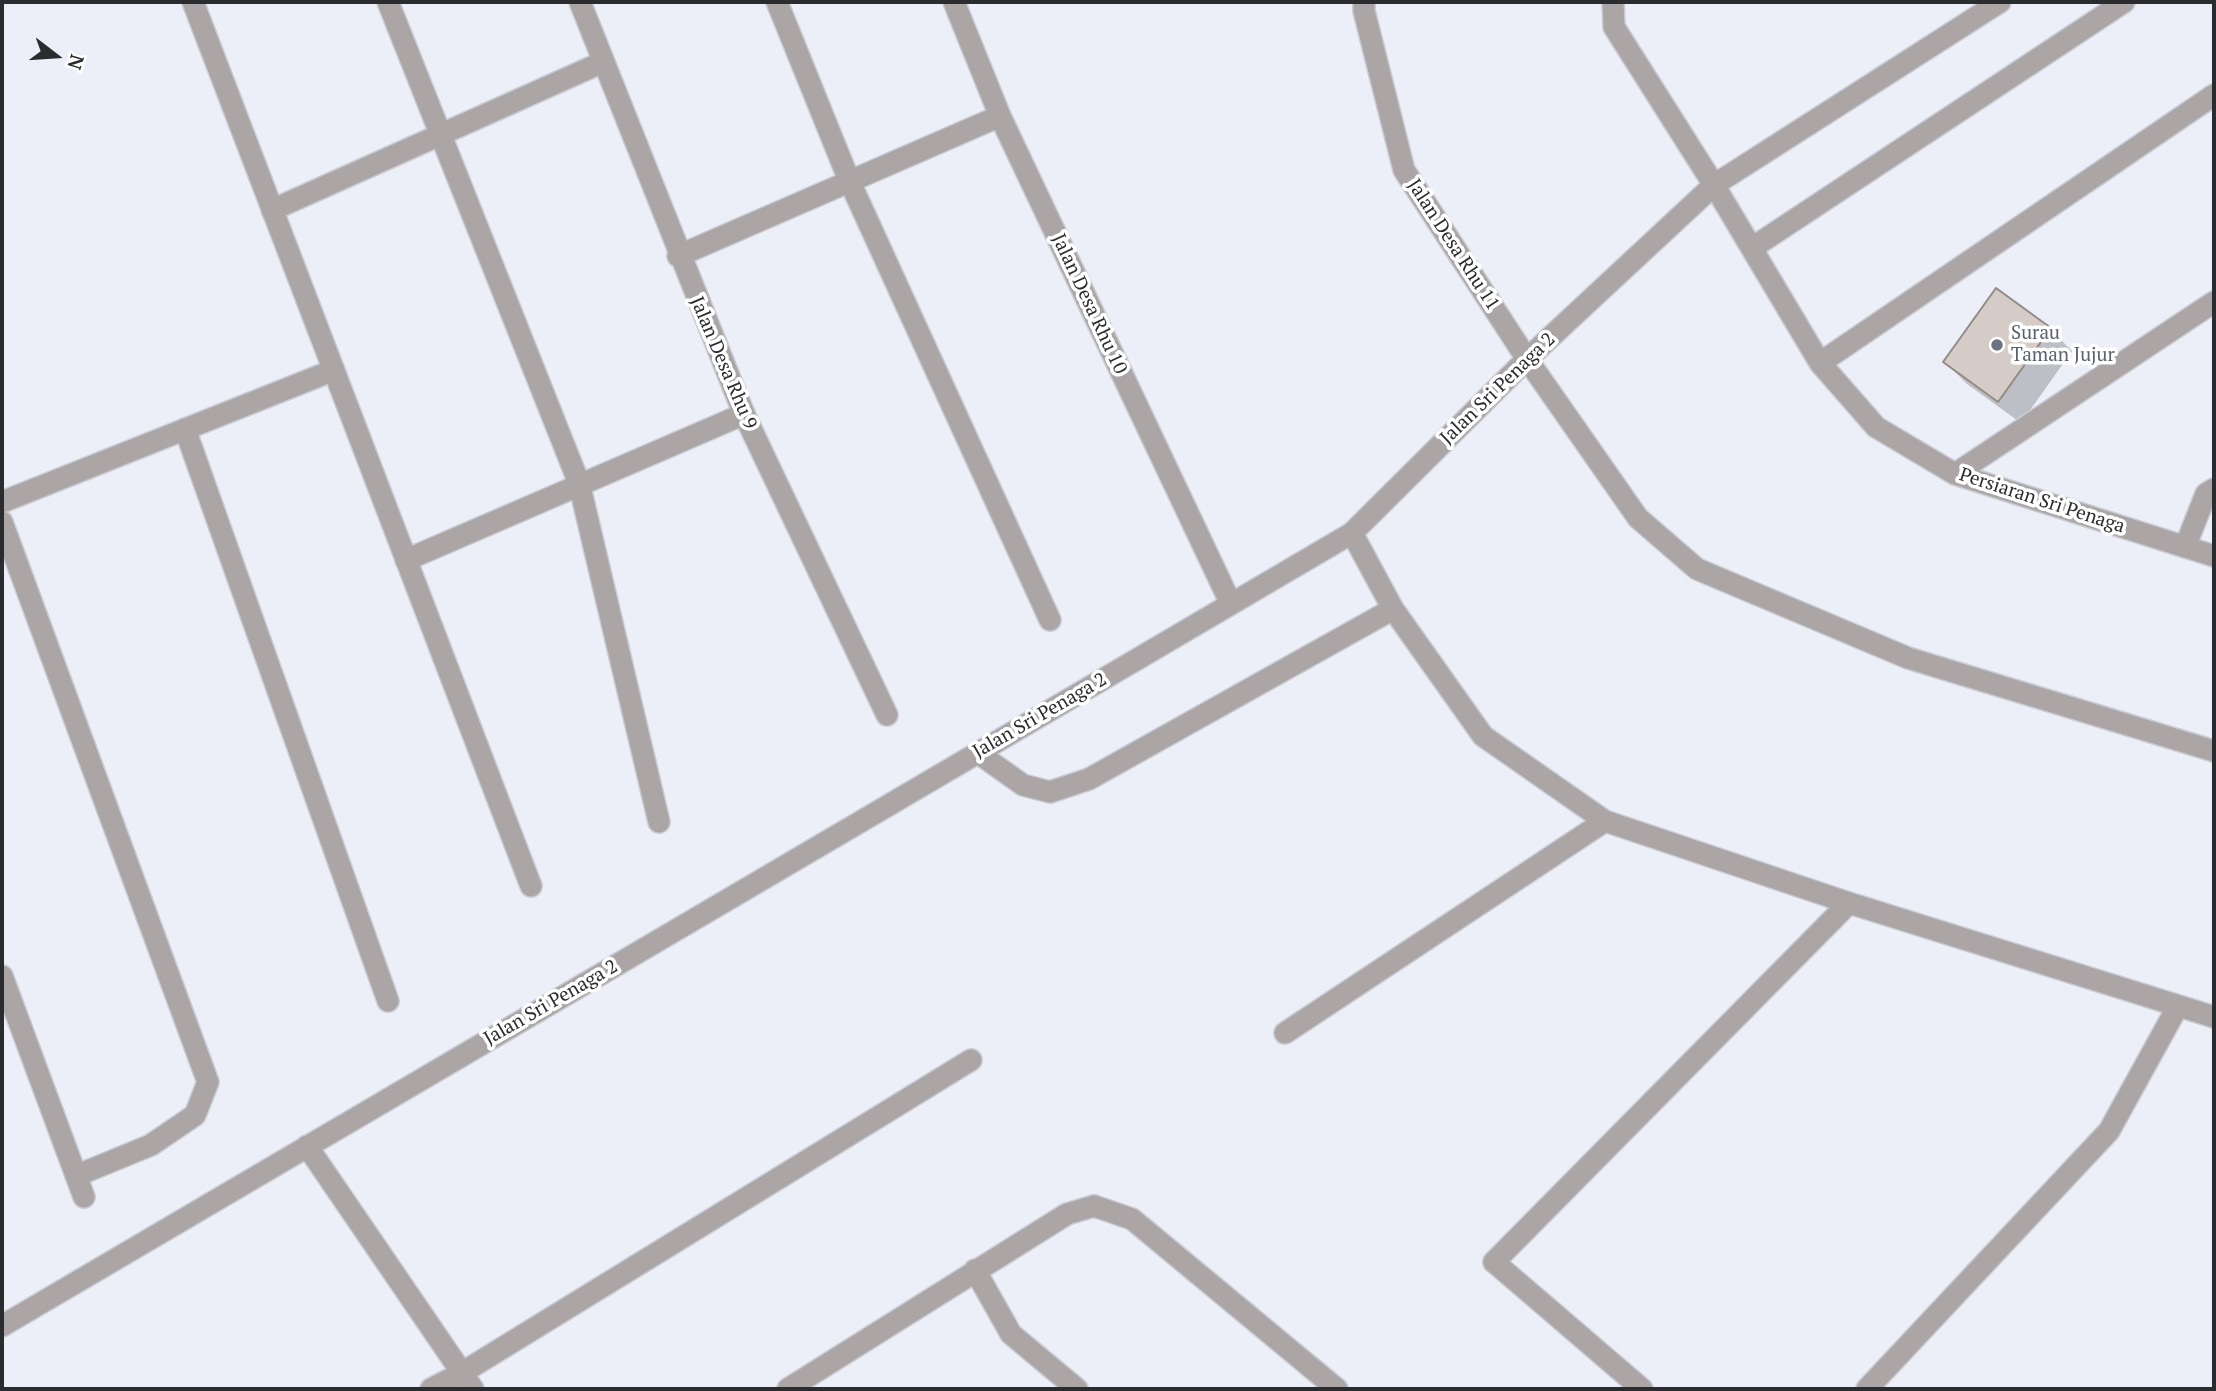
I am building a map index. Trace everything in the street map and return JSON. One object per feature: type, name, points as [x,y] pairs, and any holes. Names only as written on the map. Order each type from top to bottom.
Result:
[{"type":"street","points":[[193,2],[531,886]]},
{"type":"street","points":[[388,2],[579,483],[659,822]]},
{"type":"street","name":"Jalan Desa Rhu 9","points":[[580,2],[678,256],[744,414],[887,715]]},
{"type":"street","points":[[777,2],[849,180],[1050,620]]},
{"type":"street","name":"Jalan Desa Rhu 10","points":[[954,2],[1000,116],[1231,604]]},
{"type":"street","name":"Jalan Desa Rhu 11","points":[[1364,2],[1364,11],[1405,170],[1527,359],[1638,518],[1697,569],[1908,658],[2214,751]]},
{"type":"street","name":"Persiaran Sri Penaga","points":[[1613,2],[1614,27],[1714,185],[1820,363],[1876,427],[1955,474],[2214,556]]},
{"type":"street","name":"Jalan Sri Penaga 2","points":[[2,1326],[1352,533],[1527,359],[1714,185],[2000,2]]},
{"type":"street","points":[[1752,248],[2124,2]]},
{"type":"street","points":[[272,210],[603,62]]},
{"type":"street","points":[[1820,363],[2214,95]]},
{"type":"street","points":[[678,256],[1000,116]]},
{"type":"street","points":[[1955,474],[2214,302]]},
{"type":"street","points":[[2,502],[334,370]]},
{"type":"street","points":[[406,560],[744,414]]},
{"type":"street","points":[[185,429],[388,1001]]},
{"type":"street","points":[[2185,547],[2206,494],[2214,489]]},
{"type":"street","points":[[2,522],[208,1082],[195,1115],[151,1145],[78,1175]]},
{"type":"street","points":[[1352,533],[1393,609],[1483,736],[1605,821],[1849,903],[2214,1017]]},
{"type":"street","points":[[978,753],[1023,785],[1050,792],[1089,779],[1393,609]]},
{"type":"street","points":[[1285,1033],[1605,821]]},
{"type":"street","points":[[1642,1389],[1494,1262],[1849,903]]},
{"type":"street","points":[[2,976],[84,1197]]},
{"type":"street","points":[[1867,1389],[2109,1131],[2178,1006]]},
{"type":"street","points":[[431,1389],[467,1381],[971,1060]]},
{"type":"street","points":[[307,1146],[467,1381]]},
{"type":"street","points":[[789,1389],[1067,1214],[1094,1206],[1132,1219],[1337,1389]]},
{"type":"street","points":[[975,1270],[1012,1334],[1077,1389]]},
{"type":"building","name":"Surau Taman Jujur","points":[[1996,288],[2051,328],[1998,402],[1943,362]]},
{"type":"place","name":"Surau Taman Jujur","points":[[1997,345]]}]
